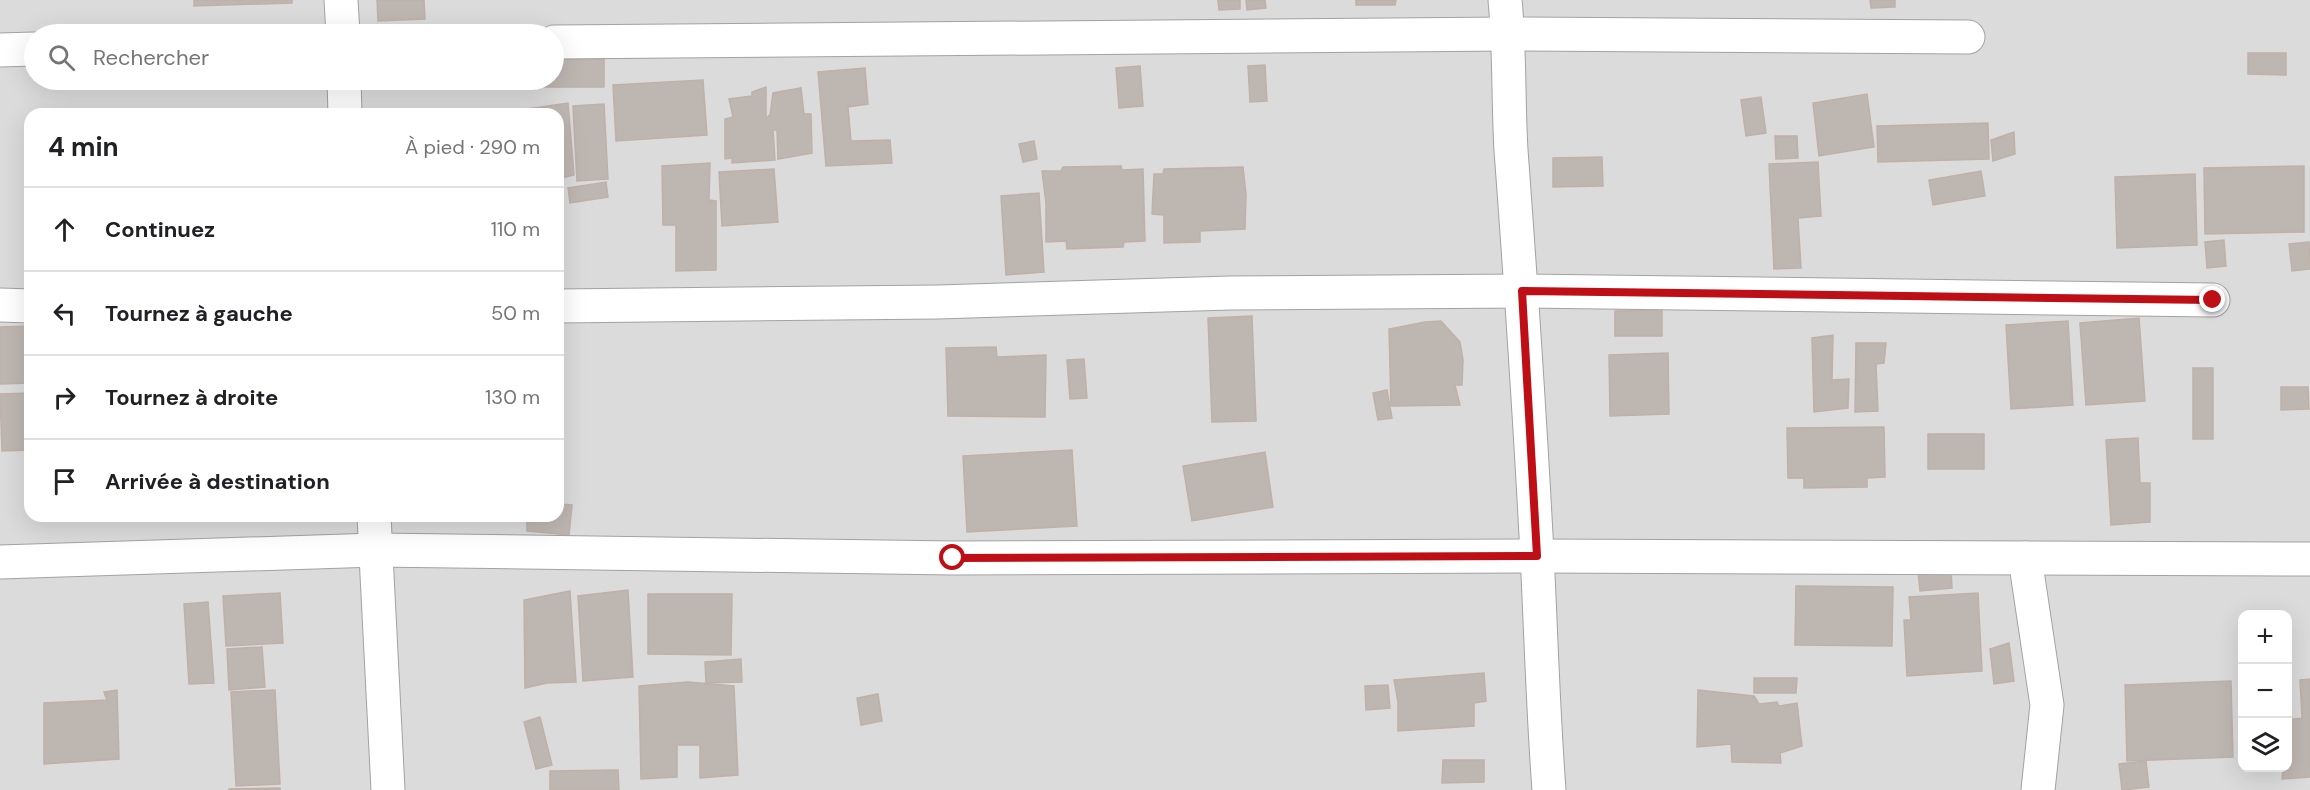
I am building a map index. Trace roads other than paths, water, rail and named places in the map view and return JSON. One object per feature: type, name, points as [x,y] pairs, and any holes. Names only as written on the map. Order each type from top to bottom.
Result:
[{"type":"street","points":[[341,0],[342,24]]},
{"type":"street","points":[[1505,0],[1509,34],[1511,146],[1522,291],[1537,556],[1542,694],[1550,790]]},
{"type":"street","points":[[564,42],[1509,34],[1968,37]]},
{"type":"street","points":[[0,50],[24,49]]},
{"type":"street","points":[[344,90],[345,108]]},
{"type":"street","points":[[564,306],[938,302],[1230,293],[1522,291],[2213,300]]},
{"type":"street","points":[[0,305],[24,306]]},
{"type":"street","points":[[374,522],[388,790]]},
{"type":"street","points":[[0,562],[376,550],[953,558],[1537,556],[2310,559]]},
{"type":"street","points":[[2025,558],[2047,705],[2038,790]]}]
